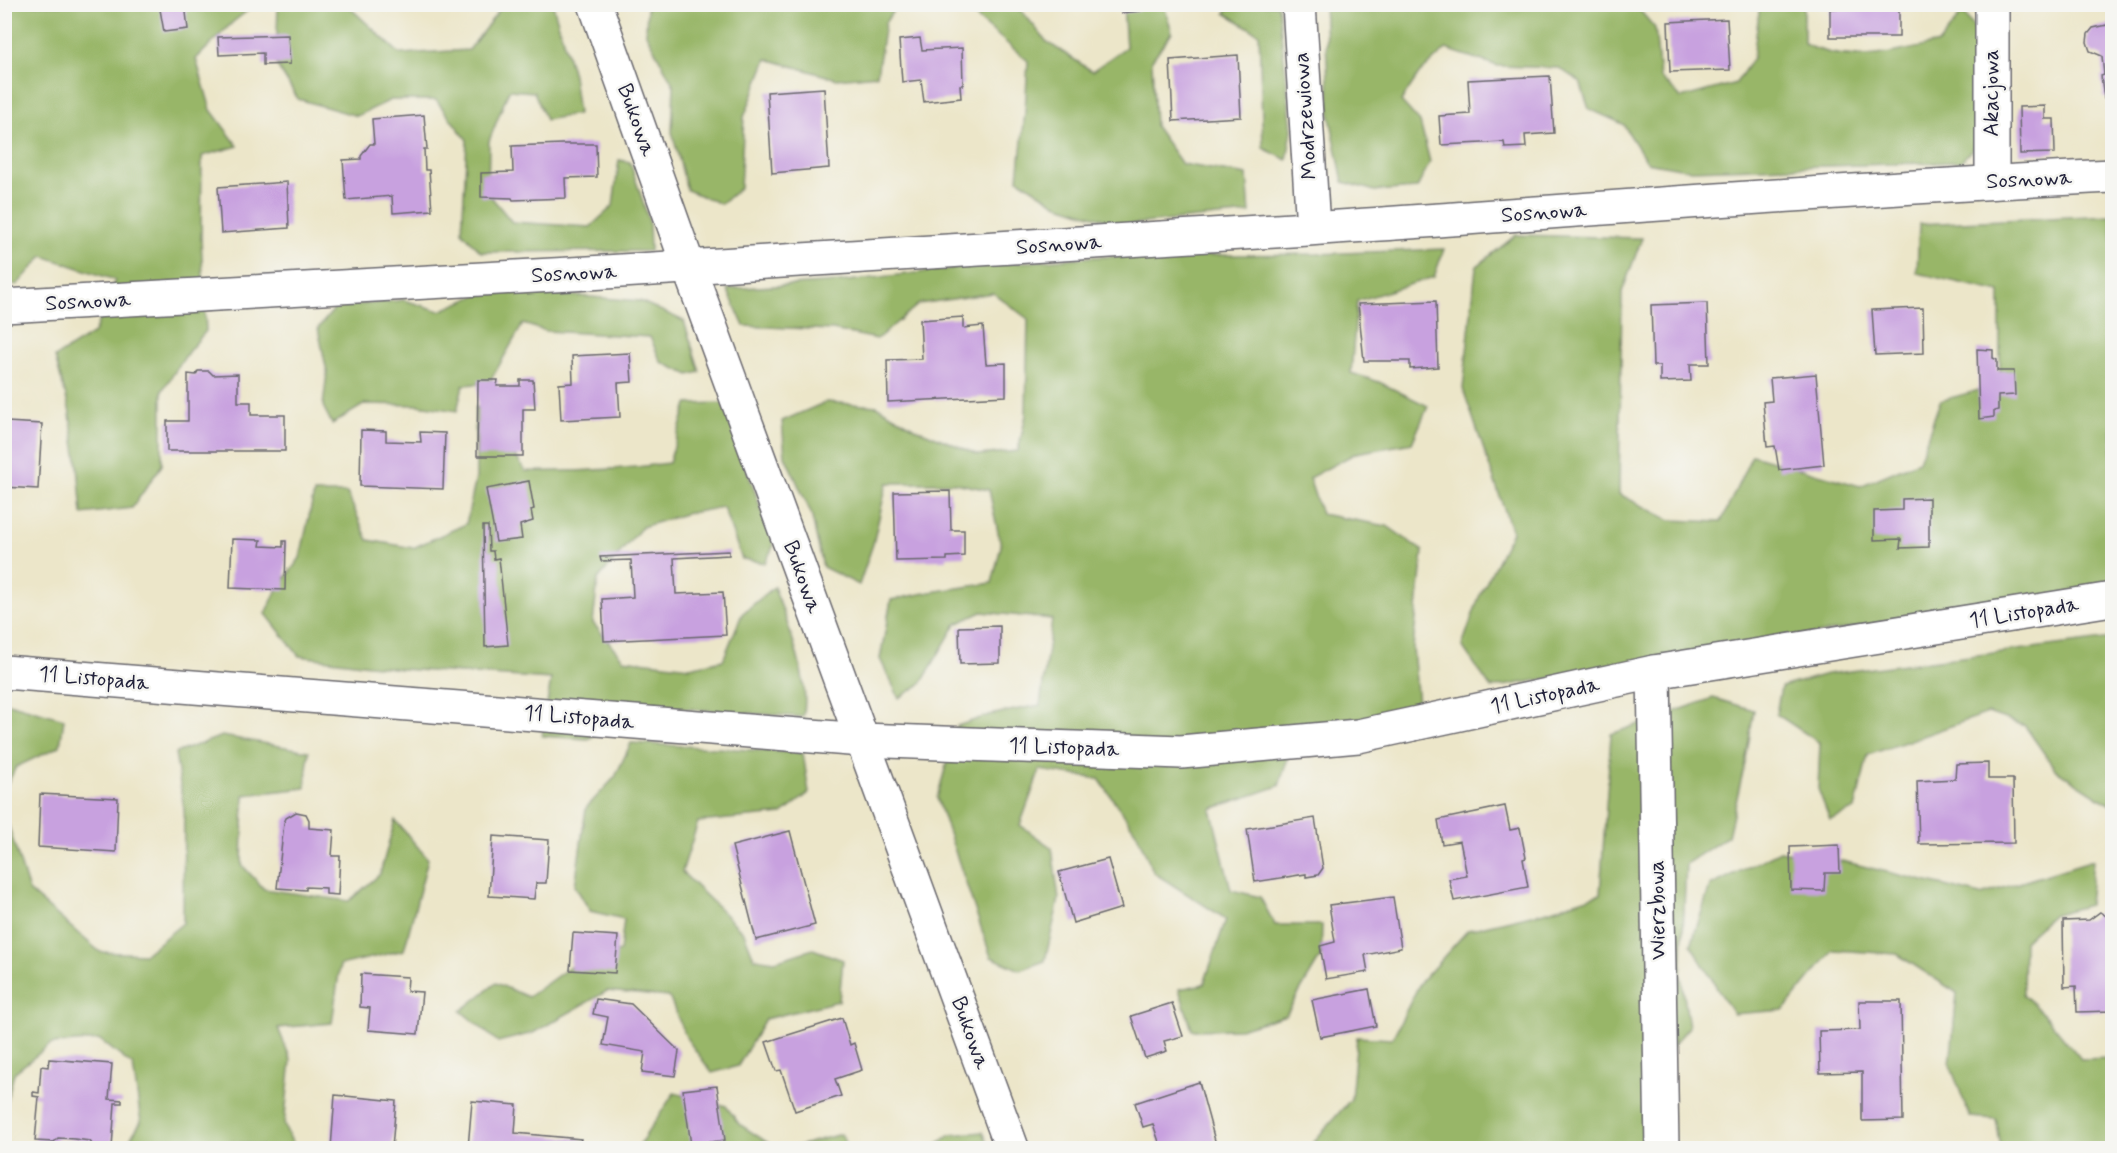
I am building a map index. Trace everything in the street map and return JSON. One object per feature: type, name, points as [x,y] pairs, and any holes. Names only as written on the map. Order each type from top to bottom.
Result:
[{"type":"street","name":"Bukowa","points":[[595,4],[689,268],[1012,1149]]},
{"type":"street","name":"Modrzewiowa","points":[[1299,4],[1313,228]]},
{"type":"street","name":"Akacjowa","points":[[1992,4],[1992,182]]},
{"type":"street","name":"Sosnowa","points":[[4,306],[689,268],[2112,176]]},
{"type":"street","name":"11 Listopada","points":[[4,672],[862,740],[1181,752],[1358,736],[1654,672],[2112,599]]},
{"type":"street","name":"Wierzbowa","points":[[1654,672],[1662,1149]]},
{"type":"green space","points":[[647,4],[897,5],[885,23],[877,75],[837,79],[767,59],[744,117],[740,188],[721,204],[687,190],[672,132],[674,86],[646,34]]},
{"type":"green space","points":[[4,5],[255,5],[233,22],[196,59],[211,110],[238,146],[202,156],[201,239],[206,331],[188,352],[162,391],[162,465],[132,508],[82,514],[69,408],[55,357],[94,333],[115,280],[43,256],[17,285],[5,283]]},
{"type":"green space","points":[[278,5],[347,5],[400,54],[469,50],[503,5],[553,5],[573,75],[578,114],[546,120],[534,92],[509,90],[489,141],[488,193],[512,222],[590,227],[613,206],[619,160],[630,162],[649,221],[650,251],[481,252],[462,232],[467,140],[436,100],[391,100],[357,116],[298,99],[276,64]]},
{"type":"green space","points":[[997,5],[1021,10],[1047,42],[1092,71],[1126,47],[1123,5],[1164,5],[1172,32],[1152,60],[1155,126],[1182,164],[1247,175],[1250,213],[1122,225],[1056,204],[1018,179],[1028,61],[963,6]]},
{"type":"green space","points":[[1231,5],[1278,5],[1292,130],[1287,160],[1263,148],[1259,34],[1225,13]]},
{"type":"green space","points":[[1324,5],[1639,5],[1637,7],[1655,28],[1660,77],[1681,98],[1736,83],[1753,58],[1760,5],[1804,5],[1804,44],[1839,55],[1855,56],[1888,54],[1939,43],[1963,12],[1982,39],[1980,141],[1960,162],[1691,170],[1647,162],[1623,124],[1589,109],[1580,82],[1559,68],[1498,66],[1446,49],[1419,74],[1401,101],[1420,122],[1430,162],[1417,188],[1375,191],[1343,182],[1330,117]]},
{"type":"green space","points":[[2112,215],[2112,585],[1491,688],[1462,646],[1479,597],[1512,532],[1463,389],[1476,267],[1516,235],[1642,238],[1622,292],[1619,494],[1670,520],[1721,522],[1752,455],[1860,486],[1919,461],[1940,401],[2000,384],[2000,292],[1917,273],[1919,224]]},
{"type":"green space","points":[[1444,249],[1434,277],[1357,301],[1351,373],[1379,382],[1428,406],[1412,443],[1356,453],[1309,478],[1321,514],[1387,526],[1423,551],[1413,648],[1418,704],[1399,717],[1299,724],[1279,786],[1211,809],[1231,890],[1260,897],[1275,925],[1322,925],[1321,956],[1286,1015],[1240,1029],[1192,1030],[1179,989],[1204,984],[1226,919],[1154,873],[1136,832],[1099,779],[1040,770],[1020,825],[1052,848],[1059,899],[1045,961],[1020,970],[991,957],[937,798],[957,726],[989,715],[1040,705],[1052,619],[982,612],[956,624],[921,684],[899,698],[880,659],[891,600],[992,583],[1001,546],[989,490],[955,483],[887,483],[873,544],[859,585],[823,567],[811,513],[785,456],[782,421],[826,402],[877,406],[917,429],[979,455],[1018,451],[1026,415],[1028,319],[993,293],[919,304],[877,339],[833,330],[744,326],[727,289],[839,282],[975,266],[1091,257],[1317,254]]},
{"type":"green space","points":[[491,289],[640,301],[684,321],[700,372],[689,375],[661,362],[650,337],[546,331],[523,324],[489,383],[463,385],[457,411],[418,405],[365,404],[332,424],[323,406],[327,372],[318,328],[336,307],[404,300],[440,311]]},
{"type":"green space","points":[[492,402],[502,434],[525,471],[615,469],[669,463],[687,404],[723,403],[774,545],[765,563],[742,559],[723,507],[685,514],[642,527],[598,579],[593,623],[623,659],[690,667],[723,660],[742,614],[774,587],[791,633],[801,670],[805,703],[803,717],[649,706],[588,739],[542,736],[551,679],[401,669],[299,656],[266,614],[276,591],[300,558],[314,493],[347,493],[368,540],[413,548],[466,524],[476,478],[475,408]]},
{"type":"green space","points":[[2112,638],[2112,806],[2055,769],[2025,726],[1988,713],[1868,755],[1855,809],[1830,820],[1818,789],[1820,743],[1776,714],[1781,687],[1827,674]]},
{"type":"green space","points":[[1713,698],[1754,710],[1746,759],[1728,836],[1686,864],[1681,976],[1689,1027],[1644,1079],[1642,1148],[1310,1148],[1351,1099],[1357,1037],[1392,1039],[1420,983],[1468,930],[1548,911],[1600,894],[1611,734]]},
{"type":"green space","points":[[5,702],[64,719],[60,746],[16,767],[5,789]]},
{"type":"green space","points":[[222,736],[309,751],[305,788],[244,795],[242,865],[264,889],[349,901],[380,874],[395,820],[428,859],[404,950],[340,965],[332,1023],[278,1028],[291,1060],[284,1125],[295,1148],[263,1148],[230,1141],[228,1148],[124,1148],[141,1122],[133,1066],[100,1040],[51,1044],[14,1073],[5,1109],[5,815],[29,891],[100,952],[145,954],[183,923],[184,809],[175,753]]},
{"type":"green space","points":[[631,743],[803,753],[809,793],[782,814],[698,822],[682,872],[744,933],[754,958],[775,961],[813,949],[843,960],[839,1001],[765,1019],[738,1066],[712,1073],[687,1039],[669,997],[607,991],[533,1033],[498,1042],[461,1011],[496,983],[528,997],[577,962],[620,951],[624,919],[590,911],[575,886],[586,808],[615,777]]},
{"type":"green space","points":[[1780,851],[1838,860],[1981,895],[2093,860],[2089,905],[2052,915],[2024,941],[2023,994],[2049,1020],[2081,1059],[2112,1058],[2112,1148],[2001,1148],[1996,1119],[1970,1117],[1950,1065],[1957,993],[1897,954],[1833,950],[1784,1010],[1733,1014],[1691,945],[1710,886]]},
{"type":"green space","points":[[674,1093],[726,1106],[739,1124],[776,1148],[637,1148]]},
{"type":"green space","points":[[983,1132],[990,1148],[932,1148],[950,1135]]},
{"type":"green space","points":[[841,1134],[849,1148],[791,1148]]},
{"type":"building","points":[[159,4],[185,4],[188,29],[164,32]]},
{"type":"building","points":[[1120,4],[1139,4],[1140,11],[1121,13]]},
{"type":"building","points":[[1841,4],[1899,4],[1899,37],[1830,37],[1830,9],[1841,8]]},
{"type":"building","points":[[1727,19],[1730,70],[1670,72],[1668,22]]},
{"type":"building","points":[[2112,24],[2112,97],[2104,98],[2101,76],[2104,75],[2102,56],[2090,51],[2087,42],[2088,34],[2093,28]]},
{"type":"building","points":[[288,35],[290,64],[263,65],[263,53],[219,55],[218,37]]},
{"type":"building","points":[[920,38],[922,50],[962,48],[961,98],[924,102],[921,80],[902,82],[899,40]]},
{"type":"building","points":[[1238,55],[1241,117],[1173,121],[1170,60]]},
{"type":"building","points":[[1550,76],[1554,133],[1525,135],[1526,147],[1505,148],[1504,142],[1441,145],[1439,116],[1470,114],[1468,80]]},
{"type":"building","points":[[824,88],[829,168],[772,173],[767,92]]},
{"type":"building","points":[[2045,106],[2045,119],[2054,119],[2055,153],[2020,154],[2019,107]]},
{"type":"building","points":[[424,115],[427,149],[424,149],[425,170],[429,170],[432,210],[393,213],[392,196],[346,200],[343,160],[361,159],[370,144],[374,144],[372,119]]},
{"type":"building","points":[[596,144],[597,177],[565,178],[566,198],[513,200],[512,198],[481,197],[481,173],[513,172],[512,146]]},
{"type":"building","points":[[287,182],[289,228],[221,233],[218,187]]},
{"type":"building","points":[[1436,301],[1438,367],[1410,369],[1410,361],[1364,361],[1358,304]]},
{"type":"building","points":[[1707,303],[1709,364],[1690,364],[1691,381],[1660,382],[1660,366],[1653,366],[1651,305]]},
{"type":"building","points":[[1923,308],[1924,353],[1875,355],[1872,310]]},
{"type":"building","points":[[963,317],[963,328],[983,326],[986,364],[1006,363],[1006,396],[888,402],[887,360],[922,359],[920,320]]},
{"type":"building","points":[[1977,349],[1993,350],[1993,358],[1997,360],[1997,371],[2014,371],[2015,395],[1998,396],[1998,410],[1994,411],[1994,417],[1979,419]]},
{"type":"building","points":[[630,353],[632,382],[618,383],[620,417],[561,420],[559,384],[573,383],[572,356]]},
{"type":"building","points":[[198,371],[209,371],[213,375],[238,374],[238,402],[251,402],[251,415],[285,415],[285,451],[167,451],[167,421],[188,421],[188,374],[196,375]]},
{"type":"building","points":[[1816,374],[1824,465],[1779,470],[1775,446],[1767,447],[1763,402],[1772,401],[1770,378]]},
{"type":"building","points":[[478,380],[498,380],[497,386],[520,386],[520,380],[533,380],[535,409],[523,409],[523,456],[477,456]]},
{"type":"building","points":[[6,422],[42,424],[38,489],[4,487]]},
{"type":"building","points":[[361,430],[386,431],[386,441],[421,442],[420,432],[445,433],[443,489],[360,486]]},
{"type":"building","points":[[529,481],[534,509],[531,510],[533,521],[520,525],[522,539],[496,542],[486,489]]},
{"type":"building","points":[[950,491],[951,530],[964,530],[964,556],[947,557],[947,560],[896,561],[894,492]]},
{"type":"building","points":[[1929,498],[1929,547],[1900,548],[1901,539],[1874,540],[1874,511],[1902,510],[1902,499]]},
{"type":"building","points":[[483,526],[488,526],[489,551],[493,551],[494,559],[499,558],[508,645],[485,647]]},
{"type":"building","points":[[232,539],[261,540],[260,546],[283,547],[283,541],[286,541],[285,590],[230,588]]},
{"type":"building","points":[[729,551],[729,555],[674,558],[676,594],[723,592],[726,635],[604,641],[602,599],[633,597],[631,560],[601,561],[600,557]]},
{"type":"building","points":[[1000,626],[1000,663],[960,664],[959,627]]},
{"type":"building","points":[[1988,763],[1988,779],[2013,779],[2014,843],[1919,844],[1917,781],[1955,779],[1956,764]]},
{"type":"building","points":[[40,794],[118,798],[116,852],[38,847]]},
{"type":"building","points":[[1505,806],[1510,830],[1520,828],[1526,858],[1523,859],[1528,887],[1454,901],[1449,879],[1467,876],[1460,841],[1442,844],[1438,820]]},
{"type":"building","points":[[296,812],[306,814],[309,828],[334,830],[332,856],[340,856],[338,895],[326,894],[326,888],[306,887],[306,890],[277,888],[284,823],[286,818]]},
{"type":"building","points":[[1315,818],[1323,868],[1318,875],[1306,877],[1306,874],[1255,882],[1247,829]]},
{"type":"building","points":[[790,831],[815,925],[756,940],[732,846]]},
{"type":"building","points":[[493,836],[549,840],[546,883],[536,883],[534,899],[489,896]]},
{"type":"building","points":[[1839,845],[1840,873],[1825,873],[1824,891],[1791,890],[1790,847]]},
{"type":"building","points":[[1108,859],[1122,908],[1073,923],[1059,872]]},
{"type":"building","points":[[1393,897],[1401,948],[1365,955],[1368,972],[1326,979],[1320,946],[1335,942],[1329,905]]},
{"type":"building","points":[[2100,912],[2112,920],[2112,1011],[2077,1012],[2076,986],[2064,987],[2063,921],[2089,920]]},
{"type":"building","points":[[573,933],[618,936],[615,973],[570,970]]},
{"type":"building","points":[[361,974],[408,977],[407,991],[422,992],[418,1034],[368,1030],[370,1008],[360,1007]]},
{"type":"building","points":[[1369,989],[1376,1026],[1320,1037],[1312,1000]]},
{"type":"building","points":[[596,999],[631,1004],[679,1051],[675,1076],[642,1072],[645,1052],[603,1045],[608,1017],[593,1014]]},
{"type":"building","points":[[1859,1001],[1901,1001],[1903,1120],[1862,1121],[1862,1072],[1820,1073],[1819,1031],[1860,1030]]},
{"type":"building","points":[[1172,1003],[1183,1036],[1164,1041],[1167,1051],[1145,1058],[1131,1016]]},
{"type":"building","points":[[842,1018],[850,1045],[854,1043],[862,1070],[835,1079],[841,1096],[795,1111],[781,1070],[776,1071],[766,1042]]},
{"type":"building","points":[[49,1059],[112,1064],[109,1099],[122,1100],[122,1103],[115,1103],[112,1148],[93,1146],[90,1141],[74,1139],[58,1138],[54,1142],[35,1141],[39,1097],[33,1096],[33,1092],[39,1093],[41,1066],[48,1067]]},
{"type":"building","points":[[1199,1082],[1217,1148],[1161,1148],[1153,1124],[1143,1127],[1135,1103]]},
{"type":"building","points":[[717,1086],[725,1140],[691,1145],[683,1090]]},
{"type":"building","points":[[335,1095],[396,1101],[392,1148],[331,1148]]},
{"type":"building","points":[[472,1101],[517,1105],[515,1133],[581,1139],[579,1148],[468,1148]]}]
